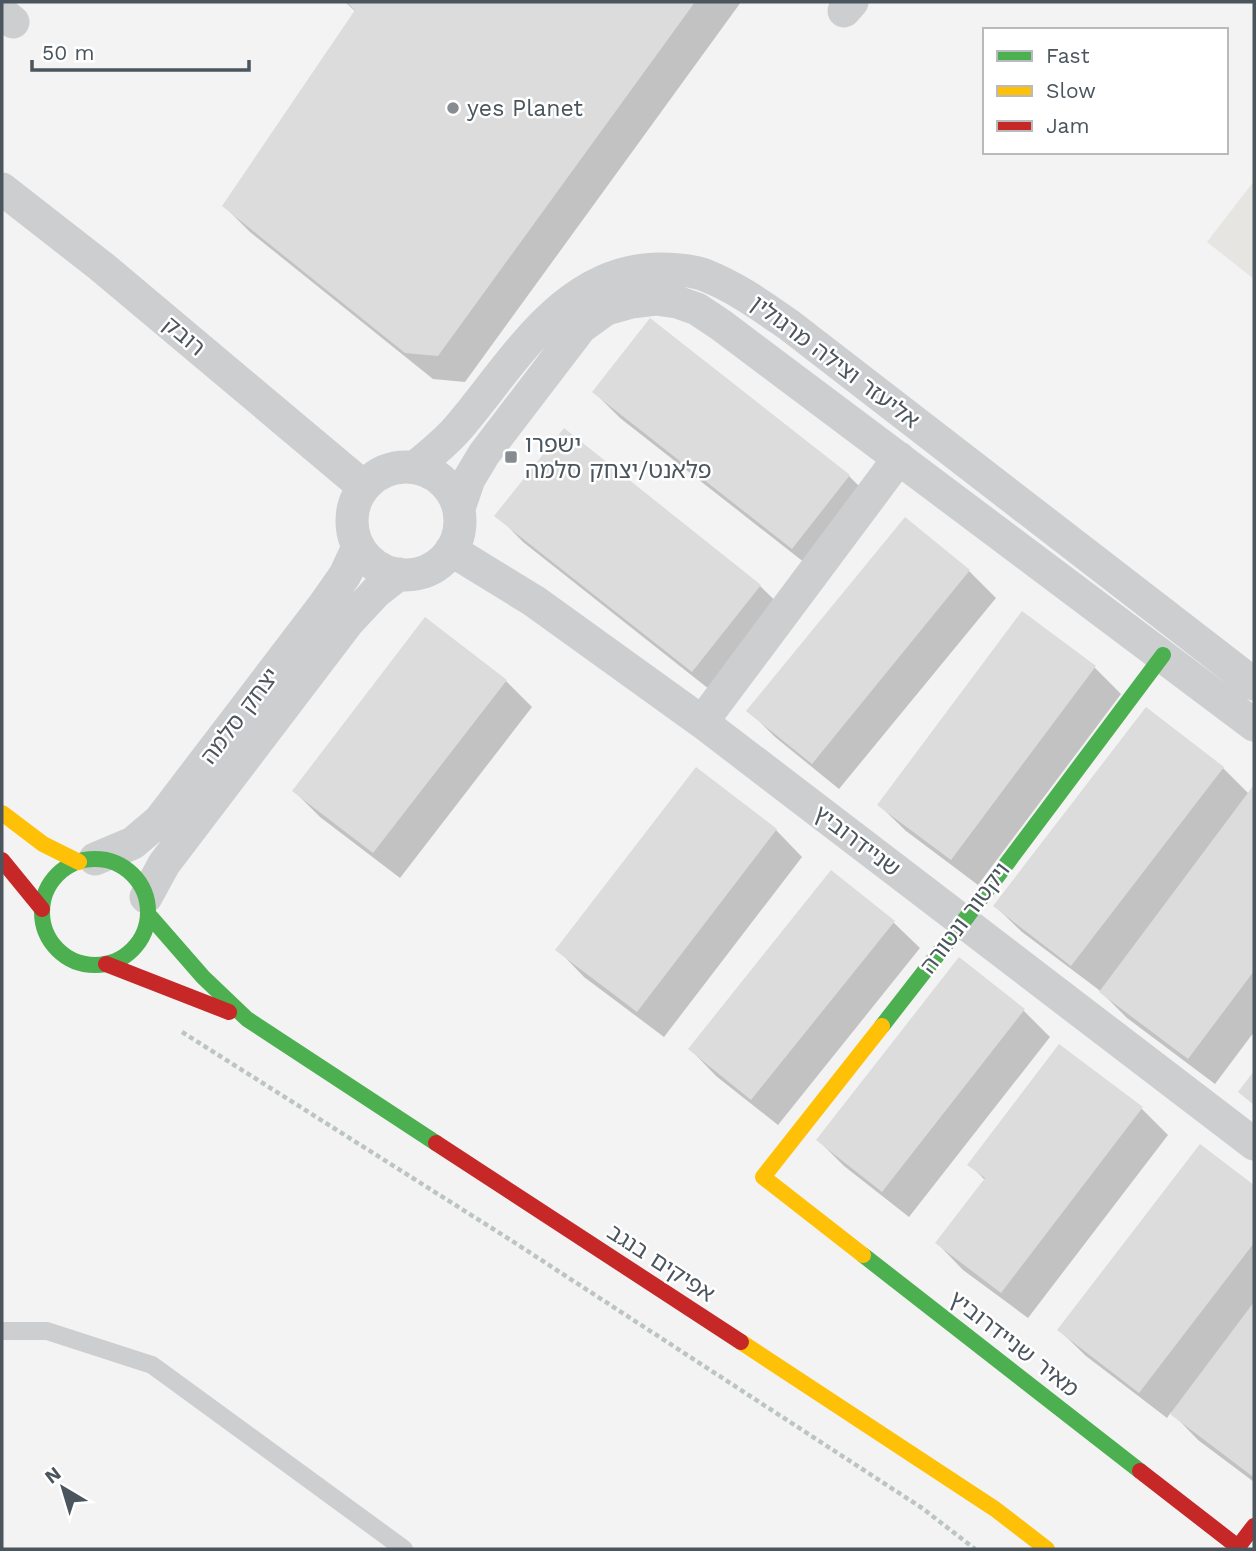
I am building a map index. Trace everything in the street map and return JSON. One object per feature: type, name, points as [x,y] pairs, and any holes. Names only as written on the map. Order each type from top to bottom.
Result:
[{"type":"street","name":"רובק","points":[[2,189],[102,267],[364,487]]},
{"type":"street","name":"אליעזר וצילה מרגולין","points":[[415,467],[457,429],[553,314],[579,293],[610,279],[644,269],[676,269],[704,274],[739,291],[789,325],[1254,684]]},
{"type":"street","name":"אליעזר וצילה מרגולין","points":[[459,508],[469,479],[484,454],[581,327],[606,309],[631,302],[656,299],[677,302],[697,309],[1254,725]]},
{"type":"street","points":[[702,722],[899,458]]},
{"type":"street","points":[[415,467],[430,472],[443,481],[459,508],[460,523],[451,550],[441,562],[414,574],[399,574],[376,565],[358,547],[352,516],[356,501],[374,477],[387,470],[415,467]]},
{"type":"street","name":"יצחק סלמה","points":[[87,860],[133,843],[160,820],[324,605],[345,575],[358,547]]},
{"type":"street","name":"שניידרוביץ","points":[[451,550],[534,601],[702,722],[1254,1144]]},
{"type":"street","name":"יצחק סלמה","points":[[147,906],[164,864],[348,622],[376,592],[399,574]]},
{"type":"street","name":"ויקטור ונטורה","points":[[762,1177],[963,922],[1163,655]]},
{"type":"street","points":[[2,813],[43,844],[87,860],[112,862],[128,870],[139,882],[147,906],[140,941],[131,952],[106,964],[90,965],[74,961],[60,953],[49,940],[43,925],[45,893],[53,879],[64,869],[87,860]]},
{"type":"street","points":[[2,860],[42,909]]},
{"type":"street","name":"אפיקים בנגב","points":[[147,906],[203,977],[247,1019],[995,1509],[1047,1549]]},
{"type":"street","name":"אפיקים בנגב","points":[[106,964],[247,1019]]},
{"type":"street","name":"מאיר שניידרוביץ","points":[[762,1177],[1238,1547],[1254,1526]]},
{"type":"lane","points":[[2,1331],[47,1331],[152,1365],[404,1549]]},
{"type":"path","points":[[175,1027],[509,1239],[910,1501],[975,1549]]},
{"type":"shaded area","points":[[1254,181],[1254,279],[1207,242]]},
{"type":"building","name":"yes Planet","points":[[346,2],[695,2],[438,356],[405,353],[222,206],[355,10]]},
{"type":"building","points":[[650,318],[850,475],[792,549],[592,392]]},
{"type":"building","points":[[564,428],[761,585],[692,672],[494,516]]},
{"type":"building","points":[[905,517],[970,570],[812,764],[746,711]]},
{"type":"building","points":[[1022,611],[1096,666],[951,860],[877,805]]},
{"type":"building","points":[[425,617],[507,680],[373,853],[292,791]]},
{"type":"building","points":[[1146,707],[1224,767],[1071,966],[993,906]]},
{"type":"building","points":[[696,767],[777,829],[637,1012],[555,950]]},
{"type":"building","points":[[1253,786],[1254,971],[1188,1059],[1099,992]]},
{"type":"building","points":[[831,870],[895,921],[751,1100],[688,1049]]},
{"type":"building","points":[[959,957],[1025,1009],[882,1192],[816,1140]]},
{"type":"building","points":[[1059,1044],[1143,1107],[1001,1293],[935,1243],[985,1178],[967,1165]]},
{"type":"building","points":[[1254,1071],[1254,1105],[1238,1092]]},
{"type":"building","points":[[1200,1144],[1254,1185],[1254,1243],[1139,1393],[1057,1330]]},
{"type":"building","points":[[1254,1302],[1254,1472],[1252,1476],[1170,1414]]},
{"type":"traffic: fast","points":[[882,1026],[1163,655]]},
{"type":"traffic: fast","points":[[95,859],[115,863],[132,875],[144,892],[148,912],[144,932],[132,949],[115,961],[95,965],[75,961],[58,949],[46,932],[42,912],[46,892],[58,875],[75,863],[95,859]]},
{"type":"traffic: fast","points":[[148,914],[203,977],[247,1019],[436,1143]]},
{"type":"traffic: fast","points":[[863,1255],[1140,1471]]},
{"type":"traffic: slow","points":[[2,813],[43,844],[79,862]]},
{"type":"traffic: slow","points":[[863,1255],[763,1177],[882,1026]]},
{"type":"traffic: slow","points":[[741,1342],[995,1509],[1047,1549]]},
{"type":"traffic: jam","points":[[2,860],[42,909]]},
{"type":"traffic: jam","points":[[106,964],[229,1012]]},
{"type":"traffic: jam","points":[[436,1143],[741,1342]]},
{"type":"traffic: jam","points":[[1140,1471],[1238,1547],[1254,1526]]},
{"type":"place","name":"yes Planet","points":[[453,108]]},
{"type":"place","name":"ישפרו פלאנט/יצחק סלמה","points":[[511,457]]}]
